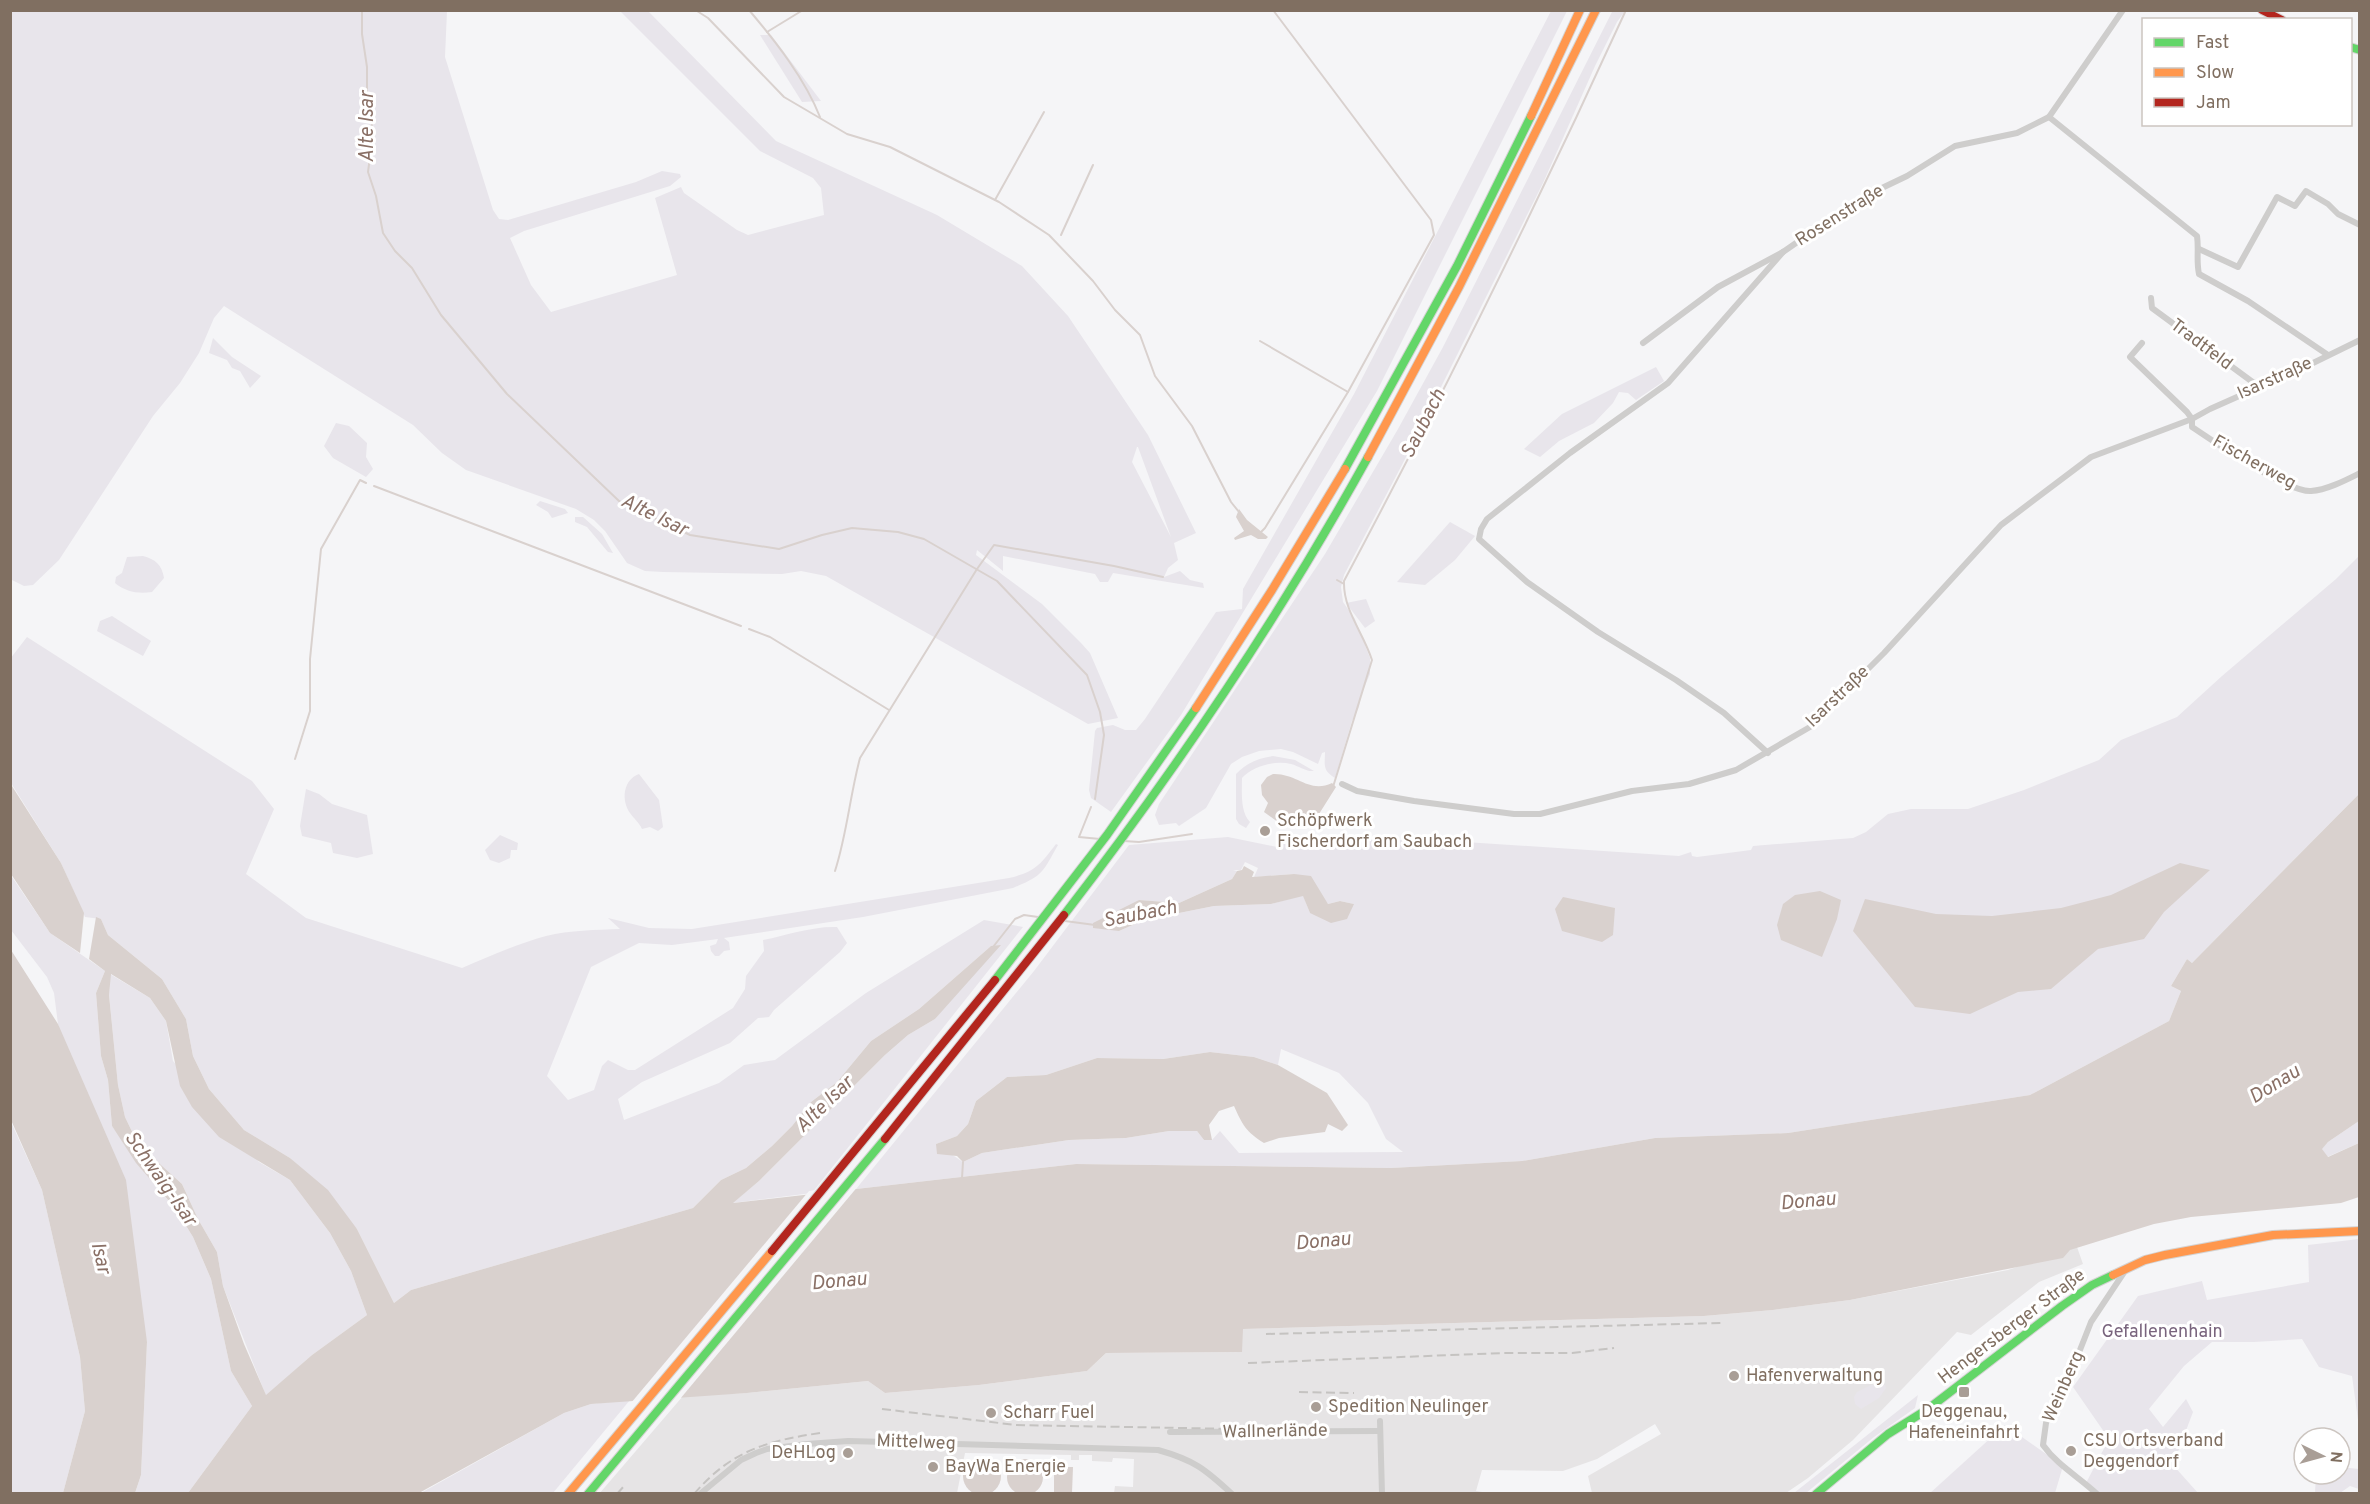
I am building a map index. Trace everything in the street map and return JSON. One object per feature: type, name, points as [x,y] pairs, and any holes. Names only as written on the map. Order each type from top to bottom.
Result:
[{"type":"main road","points":[[565,1492],[918,1076],[1031,935],[1190,718],[1291,560],[1386,396],[1490,200],[1580,10]]},
{"type":"main road","points":[[588,1494],[926,1090],[1152,800],[1202,727],[1304,566],[1399,402],[1503,205],[1596,10]]},
{"type":"main road","points":[[2262,10],[2278,18]]},
{"type":"main road","name":"Hengersberger Straße","points":[[1816,1494],[1888,1434],[1928,1409],[2062,1306],[2092,1285],[2127,1268],[2165,1255],[2272,1235],[2360,1231]]},
{"type":"street","name":"Rosenstraße","points":[[1643,343],[1718,287],[1783,252],[1862,198],[1907,176],[1955,146],[2017,133],[2049,117],[2123,10]]},
{"type":"street","points":[[2049,117],[2197,236],[2199,274],[2248,301],[2328,355]]},
{"type":"street","points":[[2199,249],[2238,267],[2277,197],[2295,206],[2306,191],[2328,204],[2338,214],[2360,225]]},
{"type":"street","points":[[1768,753],[1724,713],[1676,680],[1598,632],[1527,582],[1479,539],[1481,529],[1487,519],[1570,453],[1668,383],[1783,252]]},
{"type":"street","name":"Tradtfeld","points":[[2151,298],[2152,308],[2258,386]]},
{"type":"street","name":"Isarstraße","points":[[1342,784],[1357,791],[1414,801],[1493,812],[1539,814],[1632,791],[1689,784],[1736,770],[1810,727],[1884,653],[2001,525],[2091,457],[2192,419],[2360,340]]},
{"type":"street","points":[[2142,343],[2130,357],[2192,419]]},
{"type":"street","name":"Fischerweg","points":[[2192,419],[2192,427],[2218,444],[2287,484],[2310,492],[2360,473]]},
{"type":"street","name":"Weinberg","points":[[2097,1494],[2050,1456],[2043,1445],[2046,1423],[2054,1400],[2067,1383],[2091,1322],[2127,1268]]},
{"type":"street","points":[[1380,1421],[1382,1494]]},
{"type":"street","name":"Wallnerlände","points":[[1170,1432],[1380,1431]]},
{"type":"street","name":"Mittelweg","points":[[700,1494],[741,1460],[767,1449],[848,1441],[1158,1450],[1204,1468],[1232,1494]]},
{"type":"shaded area","points":[[2077,1247],[2083,1264],[2039,1282],[1971,1335],[1957,1332],[1853,1440],[1808,1478],[1786,1493],[1592,1493],[1588,1476],[1661,1434],[1655,1424],[1597,1459],[1563,1471],[1482,1470],[1476,1491],[1488,1493],[1114,1493],[1115,1486],[1133,1487],[1134,1459],[1113,1458],[1112,1462],[1092,1461],[1092,1455],[1079,1455],[1079,1460],[1071,1460],[1071,1455],[965,1453],[957,1493],[599,1494],[683,1396],[747,1393],[868,1381],[885,1393],[979,1385],[1087,1371],[1106,1353],[1242,1352],[1242,1329],[1704,1316],[1773,1310],[1850,1300],[2008,1270]]},
{"type":"green space","points":[[1613,10],[1625,11],[1595,66],[1543,183],[1404,461],[1344,575],[1341,587],[1343,602],[1355,619],[1370,658],[1370,674],[1352,721],[1335,778],[1326,770],[1325,752],[1322,753],[1318,764],[1281,749],[1259,751],[1231,764],[1206,808],[1179,826],[1176,823],[1159,825],[1155,815],[1159,804],[1325,554],[1398,429],[1443,347]]},
{"type":"green space","points":[[10,11],[447,11],[445,57],[493,210],[499,219],[508,220],[636,182],[662,171],[680,174],[681,177],[670,186],[524,231],[510,238],[531,285],[551,312],[677,275],[655,198],[681,187],[684,193],[737,230],[748,235],[824,215],[821,188],[813,178],[760,151],[620,11],[648,11],[776,141],[937,215],[1022,266],[1068,316],[1148,435],[1196,533],[1174,543],[1178,560],[1168,568],[1164,577],[1180,571],[1190,580],[1203,583],[1204,588],[1113,573],[1108,582],[1100,582],[1095,574],[1003,556],[1003,571],[977,550],[976,555],[1042,604],[1090,653],[1118,718],[1088,724],[826,576],[801,571],[782,574],[645,571],[627,563],[605,531],[594,520],[576,509],[466,470],[442,453],[413,425],[224,306],[214,318],[199,353],[180,383],[153,416],[59,560],[33,585],[24,586],[10,579]],"holes":[[[1138,447],[1171,537],[1132,462]]]},
{"type":"green space","points":[[1551,11],[1567,11],[1377,391],[1181,715],[1111,812],[1091,798],[1089,790],[1095,731],[1097,728],[1113,725],[1125,730],[1136,730],[1216,612],[1242,609],[1243,589],[1354,394]]},
{"type":"green space","points":[[760,35],[771,35],[821,101],[802,102]]},
{"type":"green space","points":[[213,338],[232,357],[261,376],[250,388],[240,371],[232,368],[227,360],[209,353]]},
{"type":"green space","points":[[1656,367],[1664,381],[1636,400],[1628,393],[1619,392],[1613,403],[1594,423],[1559,441],[1540,457],[1524,449],[1562,414]]},
{"type":"green space","points":[[336,423],[349,426],[367,443],[366,457],[373,469],[366,477],[333,458],[324,446]]},
{"type":"green space","points":[[540,501],[565,509],[568,513],[552,518],[548,512],[536,505]]},
{"type":"green space","points":[[575,517],[583,517],[602,534],[613,553],[608,552],[587,527],[575,522]]},
{"type":"green space","points":[[1450,522],[1475,536],[1455,560],[1425,585],[1397,582]]},
{"type":"green space","points":[[143,556],[157,563],[163,573],[164,578],[152,592],[132,592],[115,583],[116,577],[122,573],[127,557]]},
{"type":"green space","points":[[2359,556],[2359,794],[2192,963],[2187,959],[2171,986],[2181,991],[2169,1021],[2030,1095],[1788,1133],[1655,1138],[1522,1161],[1391,1168],[1076,1164],[856,1189],[1034,971],[1129,845],[1228,837],[1277,847],[1285,837],[1465,842],[1679,856],[1691,852],[1692,856],[1697,857],[1751,850],[1753,846],[1853,838],[1866,832],[1888,814],[1911,809],[1968,809],[2024,790],[2099,760],[2121,740],[2177,717],[2336,579]],"holes":[[[1245,862],[1258,868],[1254,877],[1294,874],[1328,904],[1340,901],[1354,904],[1310,913],[1303,895],[1271,904],[1214,906],[1144,920],[1119,931],[1139,900],[1179,903],[1232,879],[1237,871],[1233,870],[1241,870]],[[1281,1049],[1339,1073],[1368,1103],[1386,1139],[1403,1152],[1239,1153],[1220,1131],[1212,1140],[1204,1140],[1197,1131],[1169,1131],[1126,1138],[1069,1140],[982,1153],[963,1162],[936,1144],[957,1136],[968,1124],[976,1101],[1007,1077],[1046,1075],[1097,1058],[1163,1059],[1210,1052],[1254,1057],[1278,1065]]]},
{"type":"green space","points":[[1366,599],[1375,621],[1365,628],[1346,603]]},
{"type":"green space","points":[[112,616],[151,641],[143,656],[97,631],[100,621]]},
{"type":"green space","points":[[27,637],[252,781],[274,809],[246,874],[306,918],[462,968],[514,946],[546,936],[574,931],[620,929],[608,918],[649,928],[692,929],[1009,878],[1031,870],[1056,844],[1058,845],[1049,862],[1037,876],[1013,888],[863,917],[724,938],[729,942],[730,950],[724,951],[719,956],[715,956],[710,946],[716,944],[718,939],[672,945],[639,943],[591,967],[547,1076],[568,1100],[594,1090],[602,1066],[608,1060],[628,1070],[635,1070],[733,1008],[745,989],[746,976],[764,951],[763,940],[809,929],[837,927],[847,943],[769,1017],[758,1018],[730,1043],[642,1082],[618,1099],[624,1120],[719,1083],[744,1065],[775,1060],[866,993],[984,920],[1023,927],[812,1193],[732,1203],[759,1181],[885,1055],[908,1035],[935,1019],[991,946],[919,1009],[871,1041],[837,1082],[811,1102],[772,1146],[746,1168],[721,1180],[693,1208],[411,1290],[394,1303],[357,1229],[290,1158],[244,1130],[209,1089],[193,1056],[186,1019],[162,979],[108,935],[101,919],[85,917],[61,863],[11,783],[10,659]]},
{"type":"green space","points":[[1273,756],[1295,760],[1314,771],[1291,764],[1278,763],[1258,767],[1242,778],[1243,807],[1250,822],[1246,828],[1236,819],[1236,774],[1253,762]]},
{"type":"green space","points":[[639,774],[659,800],[663,827],[658,831],[650,827],[642,829],[625,802],[627,786]]},
{"type":"green space","points":[[306,789],[319,794],[332,804],[367,815],[373,854],[357,858],[333,853],[331,843],[302,836],[300,826]]},
{"type":"green space","points":[[500,835],[518,843],[517,850],[511,850],[510,858],[499,863],[490,860],[485,850]]},
{"type":"green space","points":[[10,874],[50,933],[105,971],[96,993],[101,1056],[108,1080],[112,1126],[158,1189],[175,1208],[193,1237],[211,1279],[231,1371],[252,1406],[188,1493],[135,1493],[141,1475],[147,1342],[58,1024],[54,993],[47,977],[11,930]]},
{"type":"green space","points":[[110,974],[150,998],[166,1021],[173,1061],[259,1162],[290,1180],[330,1233],[351,1271],[367,1315],[312,1355],[266,1396],[223,1286],[217,1252],[182,1184],[138,1144],[125,1117],[118,1085],[109,995]]},
{"type":"green space","points":[[10,1120],[42,1190],[80,1357],[85,1411],[63,1493],[11,1493]]},
{"type":"green space","points":[[2359,1121],[2359,1143],[2327,1157],[2321,1149]]},
{"type":"green space","name":"Gefallenenhain","points":[[2359,1239],[2359,1427],[2352,1376],[2319,1367],[2302,1339],[2212,1342],[2184,1366],[2149,1409],[2163,1427],[2186,1399],[2193,1412],[2173,1465],[2198,1493],[2097,1493],[2086,1483],[2109,1439],[2073,1387],[2138,1296],[2202,1281],[2207,1300],[2309,1282],[2308,1245]]},
{"type":"green space","points":[[1871,1385],[1885,1385],[1886,1388],[1879,1398],[1861,1409],[1855,1404],[1854,1397],[1857,1392]]},
{"type":"green space","points":[[1918,1395],[1915,1408],[1874,1437],[1806,1493],[1794,1493]]},
{"type":"green space","points":[[630,1400],[553,1493],[419,1494],[564,1413],[591,1404]]},
{"type":"green space","points":[[2005,1425],[2063,1466],[2055,1493],[1929,1494]]},
{"type":"green space","points":[[2352,1468],[2359,1469],[2359,1489],[2350,1486],[2352,1486]]},
{"type":"green space","points":[[2315,1486],[2350,1486],[2340,1493],[2315,1493]]},
{"type":"water","points":[[1239,509],[1247,520],[1268,537],[1266,539],[1258,539],[1251,535],[1235,540],[1234,538],[1244,531],[1236,517]]},
{"type":"water","points":[[1273,774],[1310,785],[1324,786],[1332,783],[1336,787],[1319,814],[1315,816],[1309,814],[1299,820],[1293,818],[1282,825],[1264,812],[1268,803],[1262,795],[1261,785],[1267,777]]},
{"type":"water","points":[[10,783],[61,863],[84,913],[80,953],[50,933],[11,874]]},
{"type":"water","points":[[2359,794],[2359,1121],[2328,1142],[2322,1149],[2328,1157],[2359,1143],[2359,1197],[2341,1203],[2191,1217],[2154,1224],[2070,1250],[2063,1258],[1850,1300],[1773,1310],[1704,1316],[1243,1329],[1242,1352],[1106,1353],[1087,1371],[979,1385],[885,1393],[868,1381],[747,1393],[591,1404],[564,1413],[419,1493],[188,1493],[252,1406],[231,1371],[211,1279],[193,1237],[175,1208],[136,1163],[112,1126],[108,1080],[101,1056],[96,993],[105,971],[89,959],[96,917],[101,919],[108,935],[162,979],[186,1019],[193,1056],[209,1089],[244,1130],[290,1158],[328,1190],[357,1229],[394,1303],[411,1290],[693,1208],[721,1180],[746,1168],[772,1146],[811,1102],[837,1082],[871,1041],[919,1009],[991,946],[1001,945],[935,1019],[908,1035],[885,1055],[759,1181],[733,1203],[1076,1164],[1391,1168],[1522,1161],[1655,1138],[1788,1133],[2030,1095],[2169,1021],[2181,991],[2171,986],[2187,959],[2192,963]],"holes":[[[111,974],[150,998],[166,1021],[180,1086],[192,1107],[219,1137],[290,1180],[330,1233],[351,1271],[367,1315],[312,1355],[266,1395],[223,1286],[217,1252],[182,1184],[138,1144],[125,1117],[118,1085],[109,995]]]},
{"type":"water","points":[[2180,863],[2210,870],[2164,912],[2144,939],[2098,949],[2051,989],[2018,992],[1970,1014],[1915,1007],[1853,931],[1865,899],[1936,914],[1992,916],[2061,908],[2111,895]]},
{"type":"water","points":[[1244,866],[1254,872],[1252,877],[1294,874],[1311,876],[1328,904],[1340,901],[1354,904],[1347,919],[1331,923],[1310,913],[1303,896],[1271,904],[1214,906],[1144,920],[1119,931],[1093,928],[1093,923],[1139,900],[1179,903],[1232,879]]},
{"type":"water","points":[[1820,891],[1841,900],[1837,919],[1822,957],[1781,940],[1777,925],[1783,904],[1795,895]]},
{"type":"water","points":[[1563,897],[1615,908],[1613,935],[1602,942],[1562,931],[1555,909]]},
{"type":"water","name":"Isar","points":[[11,950],[58,1024],[126,1180],[147,1342],[141,1475],[135,1493],[63,1493],[85,1411],[80,1357],[42,1190],[11,1120]]},
{"type":"water","points":[[1210,1052],[1254,1057],[1278,1065],[1327,1093],[1348,1125],[1342,1131],[1328,1124],[1325,1132],[1279,1138],[1264,1143],[1245,1127],[1234,1106],[1219,1111],[1209,1125],[1212,1140],[1204,1140],[1197,1131],[1169,1131],[1126,1138],[1069,1140],[982,1153],[963,1162],[957,1156],[937,1154],[936,1144],[957,1136],[968,1124],[976,1101],[1007,1077],[1046,1075],[1097,1058],[1163,1059]]},
{"type":"water","points":[[982,1457],[989,1458],[995,1463],[1000,1469],[1000,1483],[995,1489],[989,1494],[982,1495],[975,1494],[969,1489],[964,1483],[963,1476],[964,1469],[969,1463],[975,1458]]},
{"type":"water","points":[[1025,1459],[1038,1464],[1043,1477],[1038,1490],[1025,1495],[1012,1490],[1007,1477],[1012,1464]]},
{"type":"water","points":[[1054,1467],[1073,1467],[1072,1493],[1054,1493]]},
{"type":"pier","points":[[859,1185],[680,1399],[631,1403],[809,1191]]},
{"type":"waterway","name":"Alte Isar","points":[[362,10],[367,98],[372,123],[368,172],[376,196],[383,233],[395,251],[412,268],[441,315],[507,394],[619,501],[690,535],[779,549],[852,528],[898,532],[924,539],[997,581],[1087,675],[1100,712],[1104,735],[1095,799]]},
{"type":"waterway","points":[[749,10],[798,75],[820,117]]},
{"type":"waterway","points":[[767,32],[803,10]]},
{"type":"waterway","points":[[1259,534],[1265,528],[1348,392],[1434,235],[1431,220],[1273,10]]},
{"type":"waterway","name":"Saubach","points":[[1333,787],[1372,660],[1350,611],[1344,581],[1490,297],[1626,10]]},
{"type":"waterway","points":[[697,11],[708,18],[784,97],[847,134],[890,147],[999,202],[1049,235],[1140,335],[1155,376],[1192,426],[1231,502],[1239,512]]},
{"type":"waterway","points":[[995,200],[1044,112]]},
{"type":"waterway","points":[[1061,235],[1093,165]]},
{"type":"waterway","points":[[1260,341],[1348,392]]},
{"type":"waterway","points":[[295,759],[310,711],[310,659],[321,549],[360,480],[366,483]]},
{"type":"waterway","points":[[374,486],[741,626]]},
{"type":"waterway","points":[[835,871],[860,758],[994,545],[1163,577]]},
{"type":"waterway","name":"Saubach","points":[[1337,580],[1344,584]]},
{"type":"waterway","points":[[749,629],[770,637],[889,710]]},
{"type":"waterway","name":"Alte Isar","points":[[1091,807],[1079,837],[1100,839]]},
{"type":"waterway","points":[[1124,841],[1139,842],[1192,834]]},
{"type":"waterway","name":"Alte Isar","points":[[993,947],[1015,919],[1024,915],[1038,917]]},
{"type":"waterway","name":"Saubach","points":[[1065,921],[1095,925]]},
{"type":"waterway","points":[[962,1178],[963,1162]]},
{"type":"railway","points":[[1266,1334],[1722,1323]]},
{"type":"railway","points":[[1248,1363],[1504,1353],[1572,1353],[1614,1348]]},
{"type":"railway","points":[[1299,1392],[1354,1393]]},
{"type":"railway","points":[[882,1409],[1016,1425],[1237,1429]]},
{"type":"railway","points":[[694,1494],[722,1467],[751,1450],[766,1444],[820,1433]]},
{"type":"railway","points":[[617,1494],[624,1486]]},
{"type":"traffic: fast","points":[[2352,48],[2360,50]]},
{"type":"traffic: fast","points":[[1345,469],[1457,266],[1531,116]]},
{"type":"traffic: fast","points":[[1064,915],[1146,805],[1225,692],[1299,576],[1368,457]]},
{"type":"traffic: fast","points":[[995,980],[1107,835],[1196,708]]},
{"type":"traffic: fast","points":[[588,1494],[885,1139]]},
{"type":"traffic: fast","points":[[1816,1494],[1888,1434],[1928,1409],[2062,1306],[2092,1285],[2113,1275]]},
{"type":"traffic: slow","points":[[1531,116],[1580,10]]},
{"type":"traffic: slow","points":[[1368,457],[1459,287],[1596,10]]},
{"type":"traffic: slow","points":[[1196,708],[1272,590],[1345,469]]},
{"type":"traffic: slow","points":[[2113,1275],[2145,1260],[2273,1235],[2360,1231]]},
{"type":"traffic: slow","points":[[568,1494],[772,1251]]},
{"type":"traffic: jam","points":[[2262,10],[2278,18]]},
{"type":"traffic: jam","points":[[885,1139],[1064,915]]},
{"type":"traffic: jam","points":[[772,1251],[995,980]]},
{"type":"place","name":"Schöpfwerk Fischerdorf am Saubach","points":[[1265,831]]},
{"type":"place","name":"Hafenverwaltung","points":[[1734,1376]]},
{"type":"place","name":"Deggenau, Hafeneinfahrt","points":[[1964,1392]]},
{"type":"place","name":"Spedition Neulinger","points":[[1316,1407]]},
{"type":"place","name":"Scharr Fuel","points":[[991,1413]]},
{"type":"place","name":"CSU Ortsverband Deggendorf","points":[[2071,1451]]},
{"type":"place","name":"DeHLog","points":[[848,1453]]},
{"type":"place","name":"BayWa Energie","points":[[933,1467]]},
{"type":"water label","name":"Donau","points":[[2275,1085]]},
{"type":"water label","name":"Schwaig-Isar","points":[[160,1179]]},
{"type":"water label","name":"Donau","points":[[1808,1202]]},
{"type":"water label","name":"Donau","points":[[1323,1242]]},
{"type":"water label","name":"Donau","points":[[839,1282]]}]
